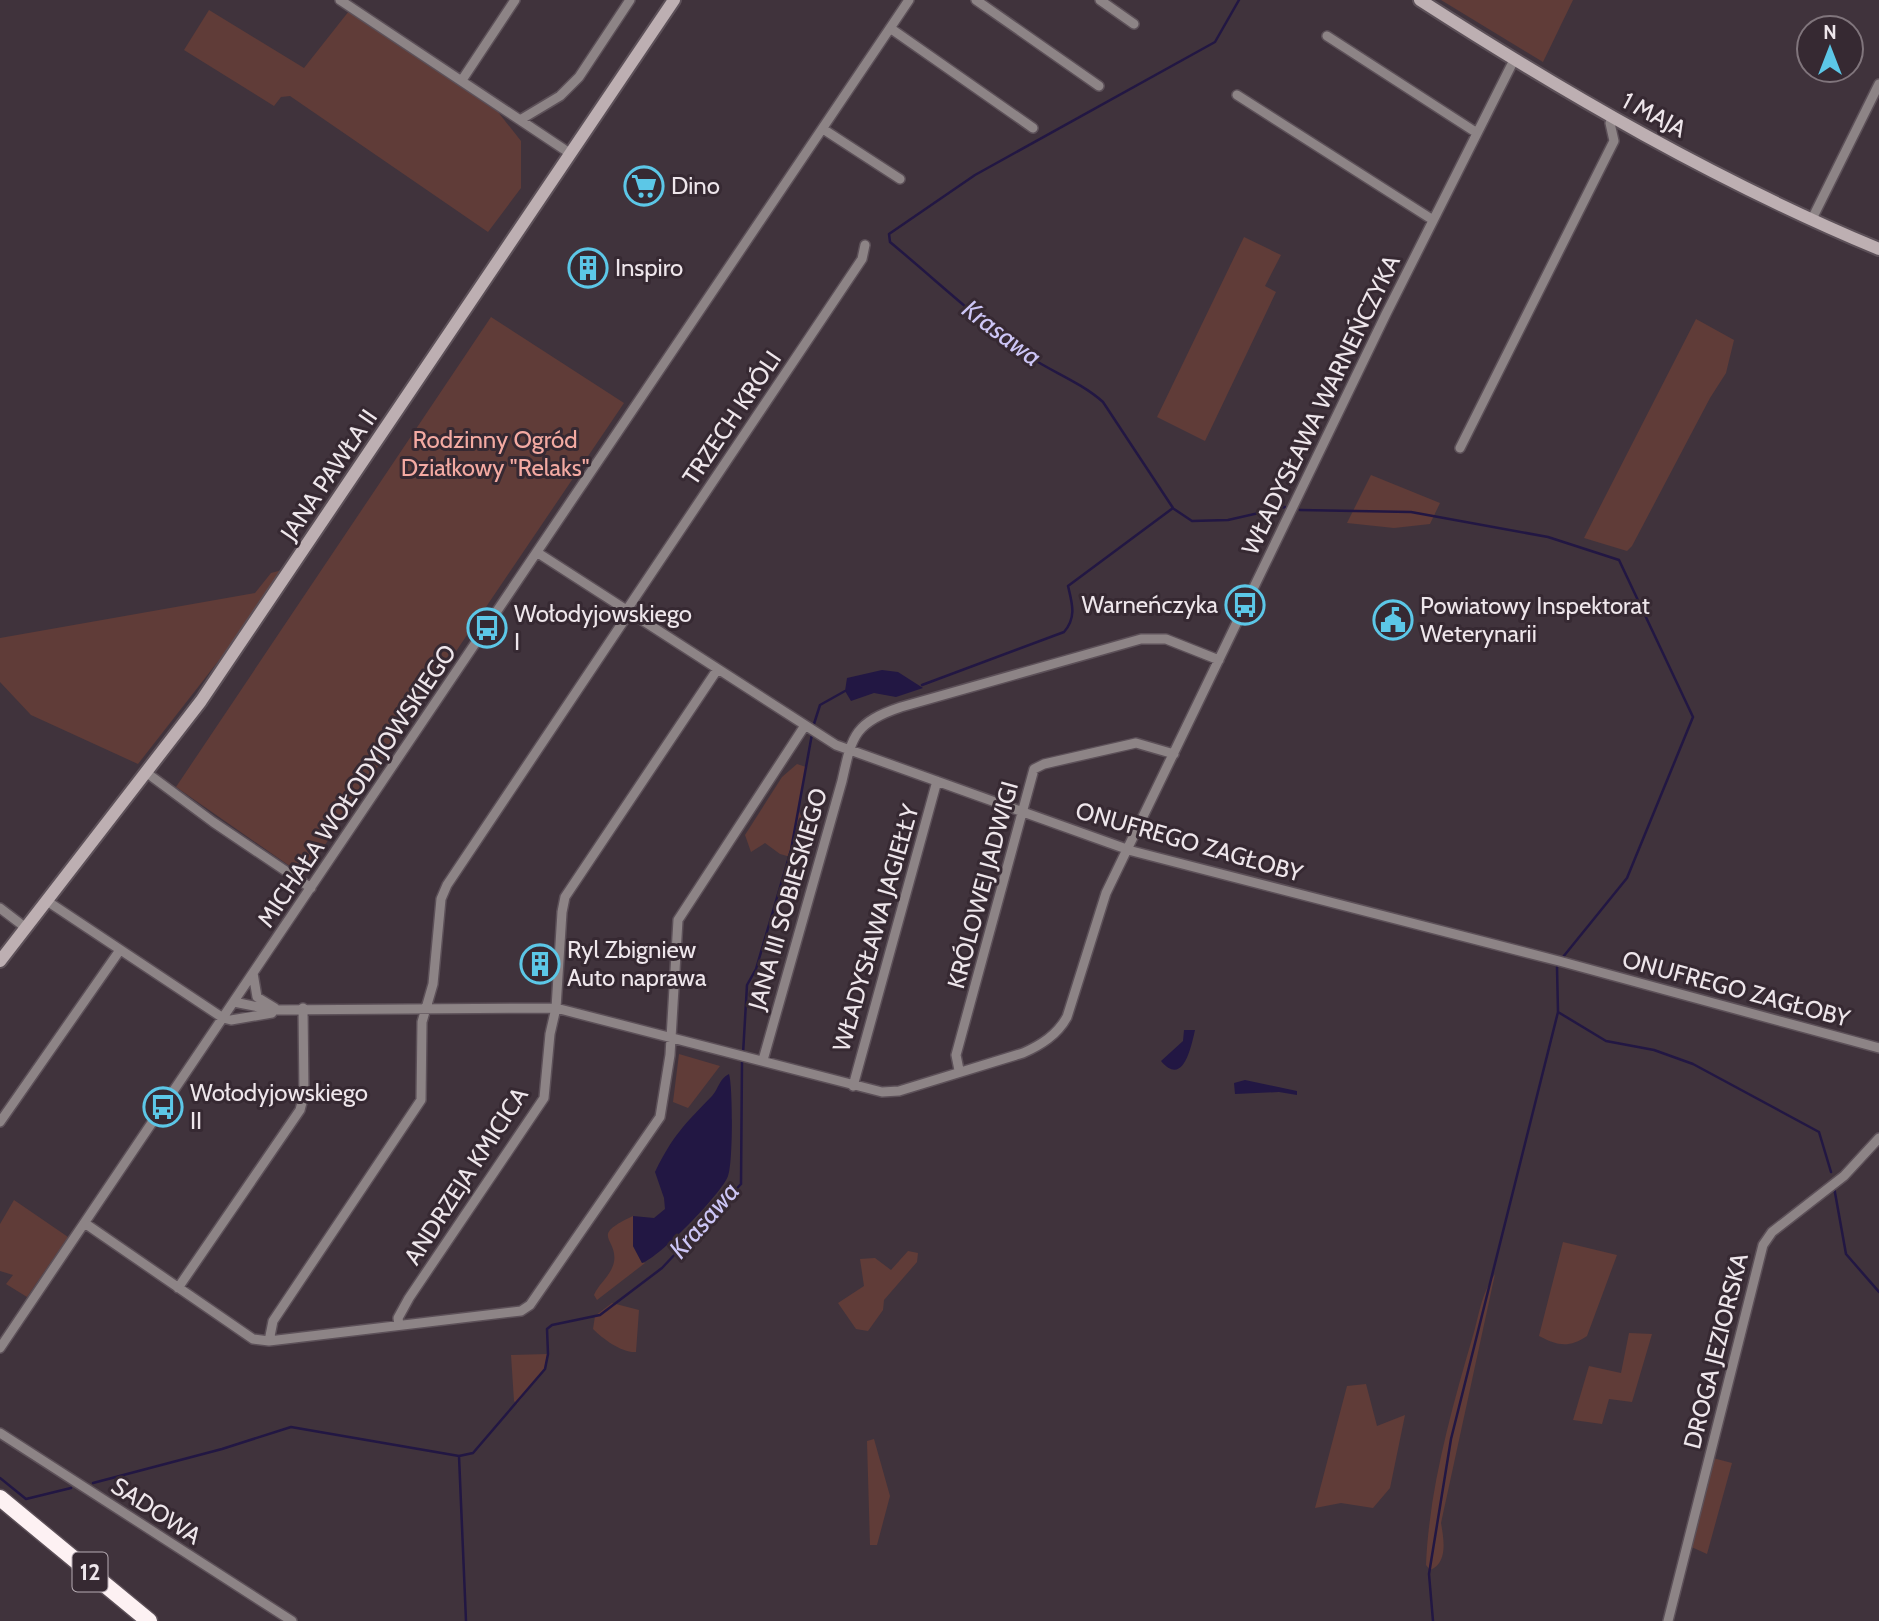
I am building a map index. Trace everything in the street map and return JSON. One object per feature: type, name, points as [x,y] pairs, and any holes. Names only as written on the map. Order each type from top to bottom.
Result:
[{"type":"highway","name":"12","points":[[0,1498],[149,1621]]},
{"type":"main road","name":"JANA PAWŁA II","points":[[0,961],[148,773],[225,666],[674,0]]},
{"type":"main road","name":"1 MAJA","points":[[1420,0],[1514,60],[1613,117],[1812,219],[1879,249]]},
{"type":"street","points":[[340,0],[354,4],[571,154]]},
{"type":"street","points":[[462,80],[515,0]]},
{"type":"street","points":[[520,120],[570,87],[630,0]]},
{"type":"street","name":"MICHAŁA WOŁODYJOWSKIEGO","points":[[0,1348],[909,0]]},
{"type":"street","points":[[976,0],[1099,86]]},
{"type":"street","points":[[1100,0],[1134,24]]},
{"type":"street","points":[[890,28],[1033,128]]},
{"type":"street","points":[[1327,36],[1477,133]]},
{"type":"street","name":"WŁADYSŁAWA WARNEŃCZYKA","points":[[284,1010],[556,1009],[671,1035],[882,1092],[899,1091],[959,1070],[1023,1053],[1040,1045],[1058,1031],[1069,1009],[1097,913],[1127,849],[1433,220],[1514,60]]},
{"type":"street","points":[[1812,219],[1879,84]]},
{"type":"street","points":[[1237,95],[1433,220]]},
{"type":"street","points":[[1460,448],[1614,141],[1610,123],[1613,117]]},
{"type":"street","points":[[823,128],[900,179]]},
{"type":"street","name":"TRZECH KRÓLI","points":[[269,1341],[273,1321],[418,1107],[423,1084],[425,1008],[433,984],[441,899],[447,885],[862,259],[865,245]]},
{"type":"street","name":"ONUFREGO ZAGŁOBY","points":[[538,553],[810,730],[848,749],[1127,849],[1559,961],[1879,1048]]},
{"type":"street","points":[[848,749],[856,734],[871,719],[891,710],[1141,639],[1166,639],[1219,660]]},
{"type":"street","name":"ANDRZEJA KMICICA","points":[[399,1325],[398,1318],[409,1298],[540,1107],[546,1087],[550,1034],[556,1009],[565,897],[717,670]]},
{"type":"street","points":[[86,1224],[248,1337],[269,1341],[521,1311],[538,1298],[660,1116],[671,1035],[678,920],[810,730]]},
{"type":"street","name":"KRÓLOWEJ JADWIGI","points":[[959,1070],[956,1055],[1032,774],[1038,766],[1136,743],[1174,754]]},
{"type":"street","name":"JANA III SOBIESKIEGO","points":[[763,1060],[842,781],[848,749]]},
{"type":"street","points":[[148,773],[212,822],[311,887]]},
{"type":"street","name":"WŁADYSŁAWA JAGIEŁŁY","points":[[853,1086],[937,781]]},
{"type":"street","points":[[47,901],[223,1018],[231,1020],[284,1010]]},
{"type":"street","points":[[0,908],[26,928]]},
{"type":"street","points":[[0,1122],[120,950]]},
{"type":"street","points":[[253,973],[255,991],[261,1002],[284,1010]]},
{"type":"street","points":[[234,1002],[252,1008],[284,1010]]},
{"type":"street","points":[[178,1287],[300,1110],[304,1095],[303,1008]]},
{"type":"street","name":"DROGA JEZIORSKA","points":[[1668,1621],[1763,1245],[1772,1232],[1844,1176],[1879,1138]]},
{"type":"street","name":"SADOWA","points":[[0,1433],[292,1621]]},
{"type":"green space","points":[[1441,0],[1573,0],[1543,62]]},
{"type":"green space","points":[[209,10],[304,68],[349,11],[498,112],[521,141],[521,188],[488,232],[290,96],[281,97],[274,106],[184,50]]},
{"type":"green space","points":[[1244,237],[1281,255],[1265,286],[1276,292],[1205,441],[1157,417]]},
{"type":"green space","name":"Rodzinny Ogród Działkowy \"Relaks\"","points":[[491,317],[624,403],[304,876],[176,787]]},
{"type":"green space","points":[[1696,319],[1734,340],[1726,373],[1710,398],[1632,546],[1627,551],[1584,538]]},
{"type":"green space","points":[[1371,475],[1440,503],[1430,524],[1394,528],[1347,523]]},
{"type":"green space","points":[[286,569],[259,609],[138,764],[31,715],[0,682],[0,638],[255,593],[271,573]]},
{"type":"green space","points":[[797,764],[806,767],[798,810],[805,822],[794,858],[780,854],[765,843],[751,852],[745,835],[782,777]]},
{"type":"green space","points":[[679,1054],[720,1066],[688,1108],[673,1102]]},
{"type":"green space","points":[[14,1200],[68,1237],[27,1297],[6,1284],[13,1275],[0,1271],[0,1224]]},
{"type":"green space","points":[[633,1216],[633,1246],[642,1263],[645,1263],[597,1300],[594,1295],[614,1262],[608,1233]]},
{"type":"green space","points":[[1563,1242],[1617,1255],[1587,1336],[1569,1344],[1552,1342],[1539,1336]]},
{"type":"green space","points":[[908,1251],[918,1253],[917,1262],[884,1300],[883,1310],[868,1331],[856,1329],[838,1303],[864,1286],[860,1259],[875,1258],[891,1270]]},
{"type":"green space","points":[[1495,1274],[1441,1523],[1444,1543],[1442,1557],[1436,1567],[1430,1570],[1426,1565],[1428,1537],[1442,1451],[1481,1305]]},
{"type":"green space","points":[[612,1303],[639,1310],[636,1352],[619,1348],[593,1329],[595,1316]]},
{"type":"green space","points":[[1629,1333],[1652,1334],[1632,1402],[1609,1399],[1602,1424],[1573,1420],[1589,1366],[1621,1373]]},
{"type":"green space","points":[[548,1354],[545,1369],[517,1404],[514,1401],[511,1355]]},
{"type":"green space","points":[[1366,1384],[1377,1426],[1405,1415],[1390,1488],[1373,1508],[1341,1503],[1315,1508],[1347,1386]]},
{"type":"green space","points":[[874,1439],[890,1496],[877,1545],[870,1545],[867,1441]]},
{"type":"green space","points":[[1709,1457],[1732,1463],[1707,1554],[1687,1545]]},
{"type":"shaded area","points":[[882,670],[898,672],[923,688],[896,697],[874,693],[851,701],[845,691],[847,678]]},
{"type":"shaded area","points":[[1184,1030],[1195,1030],[1185,1062],[1175,1070],[1161,1061],[1183,1041]]},
{"type":"shaded area","points":[[729,1074],[732,1125],[728,1176],[689,1224],[662,1250],[642,1263],[633,1246],[633,1216],[654,1218],[665,1209],[655,1172],[680,1131]]},
{"type":"shaded area","points":[[1245,1080],[1297,1091],[1297,1095],[1279,1092],[1235,1094],[1234,1083]]},
{"type":"waterway","name":"Krasawa","points":[[922,685],[1064,632],[1072,615],[1068,586],[1173,508],[1103,402],[1026,355],[999,334],[890,242],[889,234],[975,175],[1215,42],[1239,0]]},
{"type":"waterway","points":[[1174,509],[1192,521],[1228,520],[1285,507]]},
{"type":"waterway","points":[[1300,510],[1411,512],[1548,537],[1619,560],[1693,717],[1627,878],[1563,957]]},
{"type":"waterway","name":"Krasawa","points":[[813,727],[820,705],[845,691]]},
{"type":"waterway","name":"Krasawa","points":[[743,1054],[747,985],[756,969],[791,850],[812,734]]},
{"type":"waterway","points":[[1557,967],[1558,1012],[1606,1041],[1654,1050],[1693,1064],[1819,1132],[1831,1172]]},
{"type":"waterway","points":[[1433,1621],[1429,1574],[1451,1439],[1558,1012]]},
{"type":"waterway","name":"Krasawa","points":[[93,1483],[222,1449],[291,1427],[459,1456],[473,1453],[545,1369],[548,1354],[547,1329],[552,1325],[600,1315],[662,1268],[741,1184],[742,1060]]},
{"type":"waterway","points":[[1834,1187],[1846,1254],[1879,1292]]},
{"type":"waterway","name":"Krasawa","points":[[459,1456],[466,1621]]},
{"type":"waterway","points":[[0,1478],[26,1499],[71,1488]]},
{"type":"place","name":"Dino","points":[[644,186]]},
{"type":"place","name":"Inspiro","points":[[588,268]]},
{"type":"place","name":"Warneńczyka","points":[[1245,605]]},
{"type":"place","name":"Powiatowy Inspektorat Weterynarii","points":[[1393,620]]},
{"type":"place","name":"Wołodyjowskiego I","points":[[487,628]]},
{"type":"place","name":"Ryl Zbigniew Auto naprawa","points":[[540,964]]},
{"type":"place","name":"Wołodyjowskiego II","points":[[163,1107]]}]
